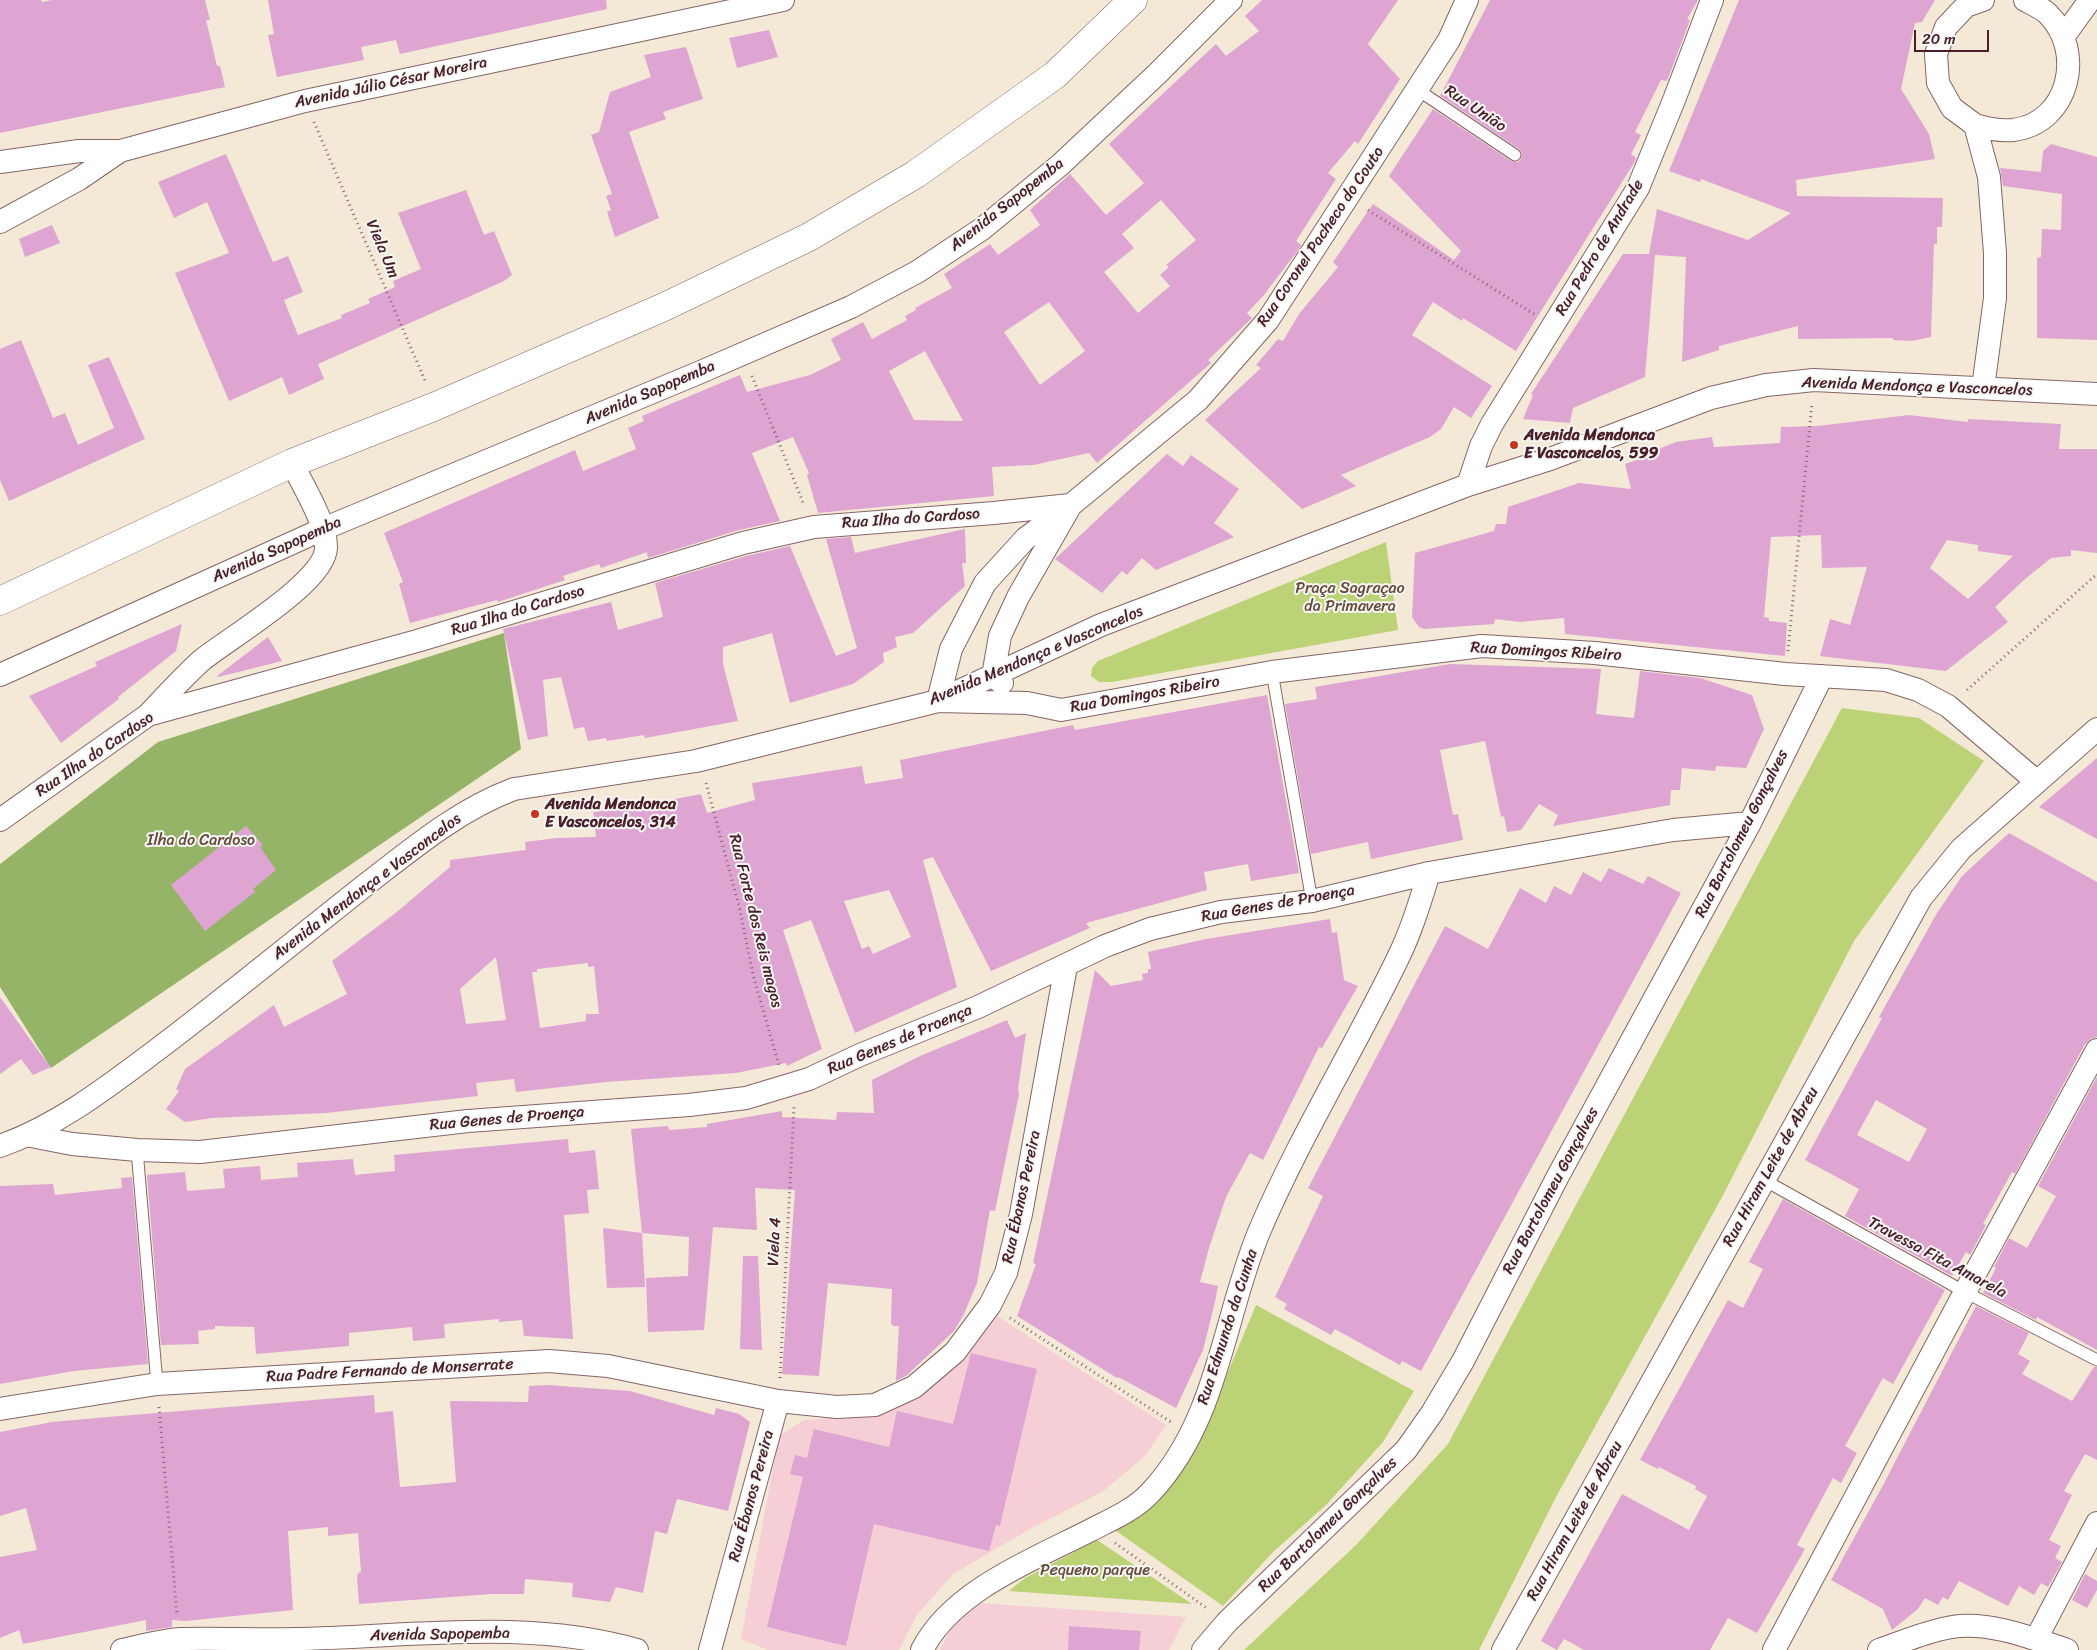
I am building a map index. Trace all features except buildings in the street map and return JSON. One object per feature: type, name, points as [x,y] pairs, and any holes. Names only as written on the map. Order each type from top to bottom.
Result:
[{"type":"main road","points":[[0,601],[292,463],[436,406],[664,307],[809,237],[916,174],[1056,75],[1133,0]]},
{"type":"street","name":"Avenida Júlio César Moreira","points":[[0,162],[79,151],[120,151],[305,101],[783,0]]},
{"type":"street","name":"Avenida Sapopemba","points":[[0,675],[323,529],[688,378],[742,352],[851,307],[917,272],[982,229],[1060,165],[1157,74],[1231,0]]},
{"type":"street","name":"Rua Coronel Pacheco do Couto","points":[[938,701],[951,650],[985,584],[1026,538],[1071,505],[1198,400],[1268,320],[1450,40],[1467,0]]},
{"type":"street","name":"Rua Pedro de Andrade","points":[[1468,485],[1492,424],[1638,188],[1712,0]]},
{"type":"street","points":[[1983,0],[1966,6],[1946,27],[1936,54],[1938,83],[1952,108],[1975,125],[1995,130],[2015,130],[2034,123],[2050,111],[2062,95],[2069,76],[2069,55],[2064,36],[2047,13],[2025,0]]},
{"type":"street","points":[[2064,36],[2090,0]]},
{"type":"street","points":[[1975,125],[1989,177],[1995,253],[1995,298],[1983,388]]},
{"type":"street","points":[[0,222],[79,179],[120,151]]},
{"type":"street","name":"Avenida Mendonça e Vasconcelos","points":[[0,1146],[30,1136],[95,1096],[181,1032],[402,856],[486,799],[514,789],[543,783],[700,760],[938,701],[1101,625],[1468,485],[1550,459],[1711,398],[1766,385],[1814,380],[2097,394]]},
{"type":"street","points":[[148,715],[203,660],[298,590],[322,565],[326,548],[323,529],[292,463]]},
{"type":"street","name":"Rua Coronel Pacheco do Couto","points":[[993,676],[1004,628],[1018,597],[1071,505]]},
{"type":"street","name":"Rua Ilha do Cardoso","points":[[0,820],[148,715],[417,641],[743,543],[814,527],[1071,505]]},
{"type":"street","name":"Rua Domingos Ribeiro","points":[[938,701],[1027,703],[1061,710],[1272,672],[1482,646],[1595,652],[1785,674],[1886,680],[1918,690],[1948,706],[2036,781]]},
{"type":"street","name":"Rua Domingos Ribeiro","points":[[993,676],[1027,703]]},
{"type":"street","name":"Rua Bartolomeu Gonçalves","points":[[1203,1650],[1227,1622],[1406,1450],[1432,1413],[1463,1361],[1558,1176],[1750,823],[1822,676]]},
{"type":"street","name":"Rua Hiram Leite de Abreu","points":[[1503,1650],[1921,898],[1961,849],[2097,729]]},
{"type":"street","name":"Rua Genes de Proença","points":[[30,1136],[72,1144],[137,1150],[200,1152],[468,1121],[689,1105],[746,1098],[785,1088],[978,1007],[1105,946],[1150,929],[1221,912],[1312,901],[1429,873],[1673,830],[1750,823]]},
{"type":"street","name":"Rua Edmundo da Cunha","points":[[922,1650],[936,1627],[954,1608],[1010,1571],[1132,1509],[1150,1494],[1177,1461],[1206,1402],[1224,1346],[1241,1278],[1260,1230],[1325,1095],[1398,958],[1429,873]]},
{"type":"street","name":"Rua Ébanos Pereira","points":[[710,1650],[778,1401],[837,1407],[875,1405],[914,1387],[955,1352],[990,1305],[1006,1273],[1022,1214],[1066,966]]},
{"type":"street","points":[[1774,1650],[1965,1292],[2097,1050]]},
{"type":"street","name":"Rua Padre Fernando de Monserrate","points":[[0,1409],[157,1384],[549,1361],[608,1366],[778,1401]]},
{"type":"street","points":[[2035,1645],[2097,1523]]},
{"type":"street","points":[[1879,1650],[1954,1627],[1971,1626],[2001,1630],[2035,1645],[2067,1650]]},
{"type":"street","name":"Avenida Sapopemba","points":[[122,1650],[179,1639],[295,1640],[447,1632],[530,1633],[610,1642],[637,1650]]},
{"type":"lane","name":"Rua União","points":[[1418,90],[1515,155]]},
{"type":"lane","points":[[1272,672],[1312,901]]},
{"type":"lane","points":[[137,1150],[157,1384]]},
{"type":"lane","name":"Travessa Fita Amarela","points":[[1764,1180],[1965,1292],[2097,1360]]},
{"type":"path","name":"Viela Um","points":[[305,101],[436,406]]},
{"type":"path","points":[[1348,197],[1553,327]]},
{"type":"path","points":[[742,352],[814,527]]},
{"type":"path","points":[[1785,674],[1814,380]]},
{"type":"path","points":[[1948,706],[2097,574]]},
{"type":"path","name":"Rua Forte dos Reis magos","points":[[700,760],[740,910],[753,975],[785,1088]]},
{"type":"path","name":"Viela 4","points":[[778,1401],[795,1102],[785,1088]]},
{"type":"path","points":[[990,1305],[1190,1434]]},
{"type":"path","points":[[157,1384],[179,1639]]},
{"type":"path","points":[[1094,1528],[1227,1622]]},
{"type":"shaded area","points":[[997,1316],[1166,1425],[1145,1456],[1102,1492],[1028,1530],[953,1574],[917,1615],[899,1650],[768,1650],[741,1639],[779,1436],[804,1420],[872,1415],[969,1351]]},
{"type":"shaded area","points":[[978,1603],[1186,1617],[1169,1650],[940,1650],[952,1626]]},
{"type":"green space","name":"Praça Sagraçao da Primavera","points":[[1386,542],[1398,630],[1112,682],[1099,682],[1091,676],[1092,668],[1098,661]]},
{"type":"green space","name":"Ilha do Cardoso","points":[[504,633],[521,749],[51,1068],[0,987],[0,864],[158,742]]},
{"type":"green space","points":[[1842,708],[1919,718],[1984,761],[1854,941],[1721,1199],[1556,1497],[1479,1650],[1244,1650],[1356,1545],[1448,1444]]},
{"type":"green space","points":[[1256,1305],[1414,1391],[1383,1442],[1326,1505],[1273,1552],[1223,1606],[1112,1528],[1149,1506],[1173,1483],[1195,1451]]},
{"type":"green space","name":"Pequeno parque","points":[[1097,1540],[1192,1604],[1009,1591],[1025,1578]]},
{"type":"place","name":"Avenida Mendonca E Vasconcelos, 599","points":[[1514,445]]},
{"type":"place","name":"Avenida Mendonca E Vasconcelos, 314","points":[[535,814]]}]
